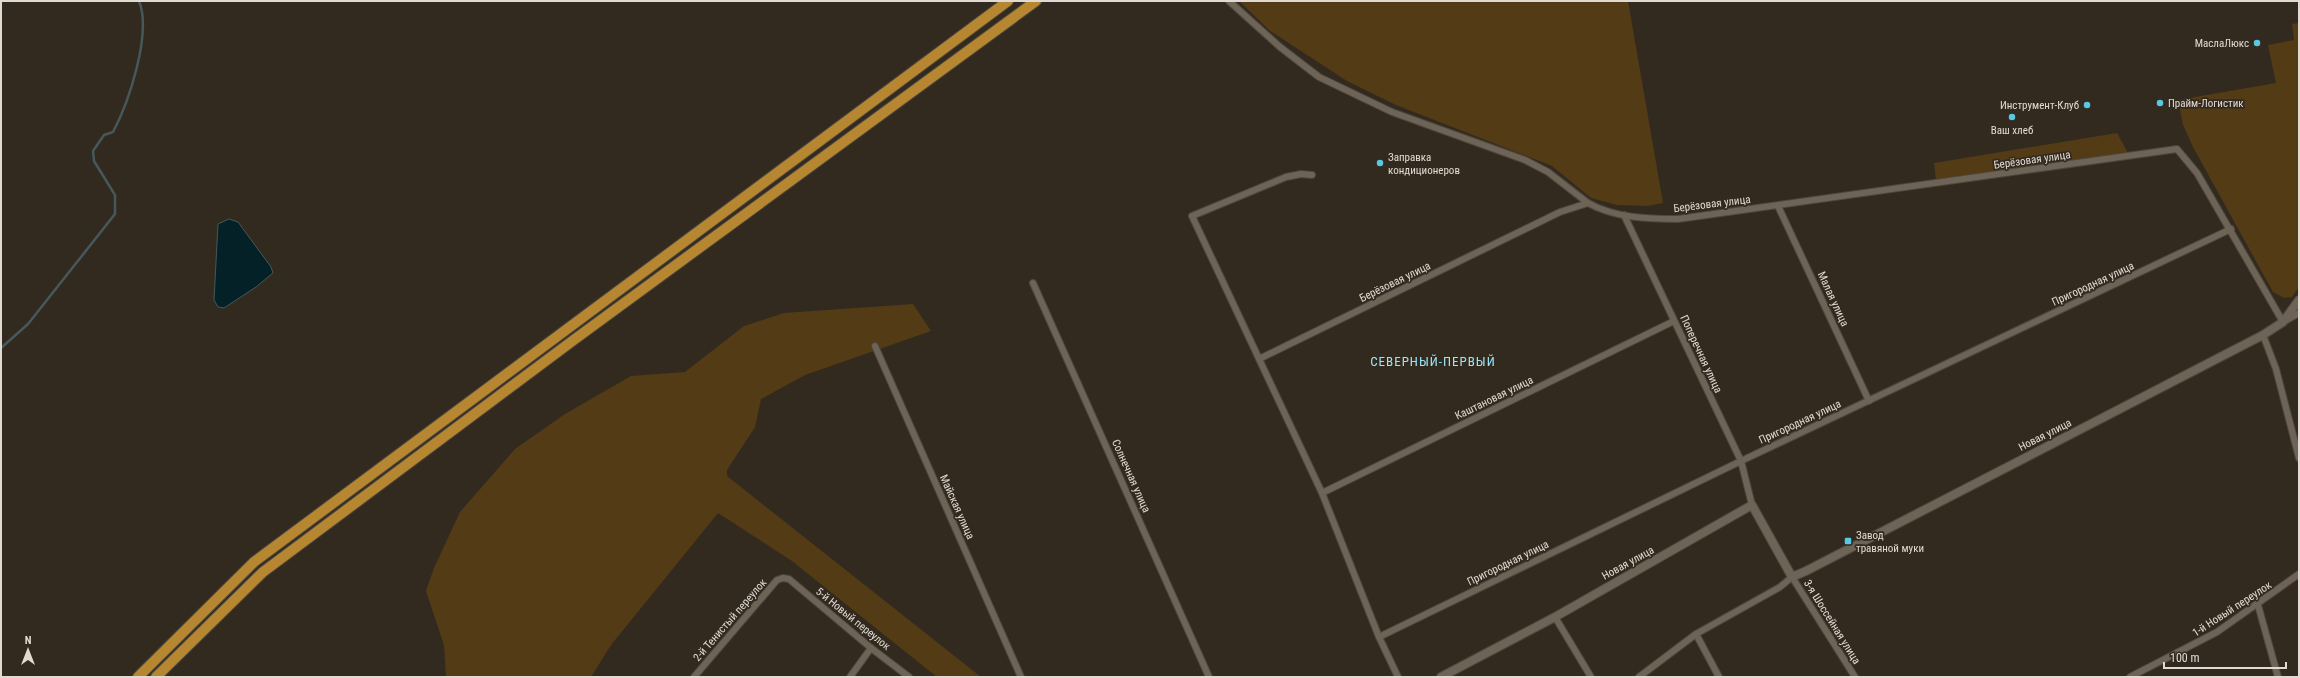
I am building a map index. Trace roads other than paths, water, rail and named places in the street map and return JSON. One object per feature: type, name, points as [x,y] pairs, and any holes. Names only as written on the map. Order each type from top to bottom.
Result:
[{"type":"main road","points":[[138,677],[254,562],[1008,1]]},
{"type":"main road","points":[[156,677],[263,572],[575,339],[1036,1]]},
{"type":"street","points":[[1229,1],[1280,47],[1319,77],[1392,112],[1526,160],[1548,172],[1588,202]]},
{"type":"street","name":"Берёзовая улица","points":[[1259,359],[1560,212],[1588,202],[1602,211],[1648,219],[1678,219],[2177,149],[2197,173],[2231,229]]},
{"type":"street","points":[[1312,175],[1301,174],[1286,177],[1192,216],[1322,493],[1379,637],[1398,677]]},
{"type":"street","name":"Малая улица","points":[[1778,206],[1869,400]]},
{"type":"street","name":"Поперечная улица","points":[[1624,215],[1740,461],[1752,505]]},
{"type":"street","points":[[2231,229],[2284,322],[2299,313]]},
{"type":"street","name":"Пригородная улица","points":[[1379,637],[1740,461],[2231,229]]},
{"type":"street","name":"Солнечная улица","points":[[1033,284],[1210,677]]},
{"type":"street","name":"Новая улица","points":[[1639,677],[1696,634],[1780,587],[1792,577],[2263,334],[2284,322],[2299,300]]},
{"type":"street","name":"Каштановая улица","points":[[1322,493],[1674,321]]},
{"type":"street","points":[[2263,334],[2276,369],[2299,458]]},
{"type":"street","name":"Майская улица","points":[[874,346],[1021,677]]},
{"type":"street","points":[[1752,505],[1792,577]]},
{"type":"street","name":"Новая улица","points":[[1441,677],[1555,616],[1752,505]]},
{"type":"street","name":"1-й Новый переулок","points":[[2130,677],[2217,632],[2258,605],[2299,574]]},
{"type":"street","name":"3-я Шоссейная улица","points":[[1792,577],[1855,677]]},
{"type":"street","name":"5-й Новый переулок","points":[[783,578],[789,580],[871,648],[909,677]]},
{"type":"street","name":"2-й Тенистый переулок","points":[[694,677],[778,580],[783,578]]},
{"type":"street","points":[[2258,605],[2278,677]]},
{"type":"street","points":[[1555,616],[1591,677]]},
{"type":"street","points":[[1696,634],[1719,677]]},
{"type":"street","points":[[850,677],[871,648]]},
{"type":"water","points":[[229,219],[238,222],[271,267],[273,273],[256,287],[224,308],[218,307],[214,300],[218,224]]},
{"type":"waterway","points":[[1,348],[28,324],[115,214],[115,195],[94,161],[93,151],[104,135],[113,132],[132,86],[141,49],[143,31],[139,1]]},
{"type":"place","name":"МаслаЛюкс","points":[[2257,43]]},
{"type":"place","name":"Прайм-Логистик","points":[[2160,103]]},
{"type":"place","name":"Инструмент-Клуб","points":[[2087,105]]},
{"type":"place","name":"Ваш хлеб","points":[[2012,117]]},
{"type":"place","name":"Заправка кондиционеров","points":[[1380,163]]},
{"type":"place","name":"Завод травяной муки","points":[[1848,541]]},
{"type":"district","name":"СЕВЕРНЫЙ-ПЕРВЫЙ","points":[[1433,361]]}]
